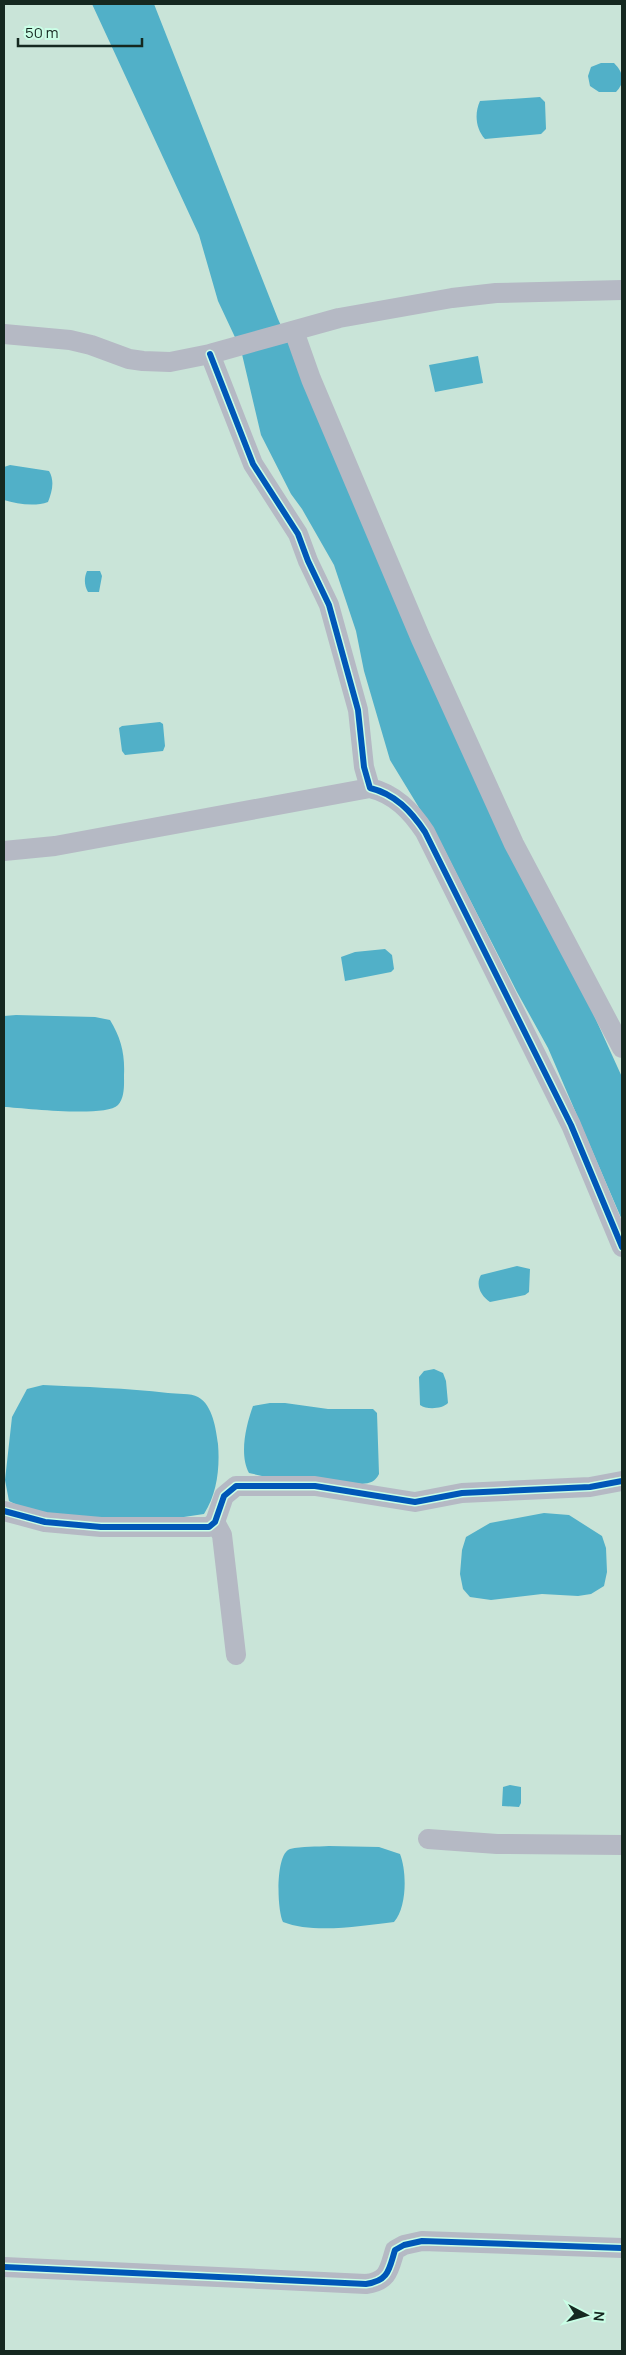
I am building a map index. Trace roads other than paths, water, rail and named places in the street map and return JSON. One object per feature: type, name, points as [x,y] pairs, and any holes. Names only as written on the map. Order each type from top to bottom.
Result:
[{"type":"street","points":[[4,334],[70,340],[144,361],[170,362],[217,353],[339,318],[477,294],[622,290]]},
{"type":"street","points":[[291,333],[421,639],[510,835],[622,1048]]},
{"type":"street","points":[[217,353],[253,464],[298,534],[329,606],[358,710],[364,767],[370,788]]},
{"type":"street","points":[[4,851],[55,846],[370,788],[383,791],[396,799],[413,813],[425,832],[571,1125],[622,1248]]},
{"type":"street","points":[[4,1511],[45,1522],[101,1526],[209,1527],[215,1522],[224,1496],[236,1486],[314,1486],[415,1502],[462,1493],[590,1487],[622,1481]]},
{"type":"street","points":[[215,1522],[222,1535],[236,1655]]},
{"type":"street","points":[[428,1839],[497,1844],[622,1845]]},
{"type":"street","points":[[4,2267],[366,2284],[378,2282],[385,2277],[396,2250],[404,2245],[422,2241],[622,2248]]},
{"type":"water","points":[[92,4],[154,4],[278,319],[622,1077],[622,1220],[548,1048],[517,992],[443,847],[390,760],[364,671],[356,631],[334,565],[302,509],[291,494],[261,435],[241,350],[218,301],[199,235]]},
{"type":"water","points":[[601,63],[614,63],[620,70],[622,81],[616,92],[599,92],[590,86],[588,76],[591,67]]},
{"type":"water","points":[[540,97],[545,102],[546,129],[541,134],[485,139],[482,135],[478,126],[477,116],[480,101]]},
{"type":"water","points":[[478,356],[483,383],[435,392],[429,365]]},
{"type":"water","points":[[10,465],[49,471],[52,486],[48,502],[26,504],[4,500],[4,467]]},
{"type":"water","points":[[87,571],[100,571],[102,576],[99,592],[88,592],[85,582]]},
{"type":"water","points":[[160,722],[163,724],[165,746],[163,751],[125,755],[122,751],[119,728],[122,726]]},
{"type":"water","points":[[385,949],[392,955],[394,969],[391,972],[345,981],[341,957],[355,952]]},
{"type":"water","points":[[4,1016],[95,1017],[110,1020],[120,1040],[124,1060],[124,1091],[118,1105],[110,1109],[82,1112],[4,1107]]},
{"type":"water","points":[[517,1266],[530,1269],[529,1292],[525,1295],[490,1302],[487,1300],[479,1286],[481,1275]]},
{"type":"water","points":[[434,1369],[443,1373],[446,1381],[448,1403],[438,1408],[426,1408],[420,1405],[419,1377],[424,1371]]},
{"type":"water","points":[[43,1385],[188,1394],[198,1397],[203,1401],[213,1418],[219,1453],[215,1489],[204,1514],[177,1518],[83,1517],[44,1514],[23,1508],[9,1501],[5,1480],[12,1417],[27,1389]]},
{"type":"water","points":[[285,1403],[328,1409],[373,1409],[377,1413],[379,1474],[376,1479],[362,1484],[262,1476],[249,1473],[244,1458],[244,1449],[250,1414],[253,1406]]},
{"type":"water","points":[[544,1513],[569,1515],[602,1536],[606,1548],[607,1572],[604,1586],[591,1594],[578,1596],[542,1594],[491,1600],[470,1597],[463,1589],[460,1574],[462,1550],[466,1537],[490,1523]]},
{"type":"water","points":[[510,1785],[521,1787],[521,1803],[519,1807],[502,1806],[503,1787]]},
{"type":"water","points":[[329,1846],[379,1847],[400,1854],[405,1879],[401,1908],[394,1922],[352,1927],[308,1928],[283,1922],[279,1906],[279,1883],[285,1853],[295,1848]]}]
